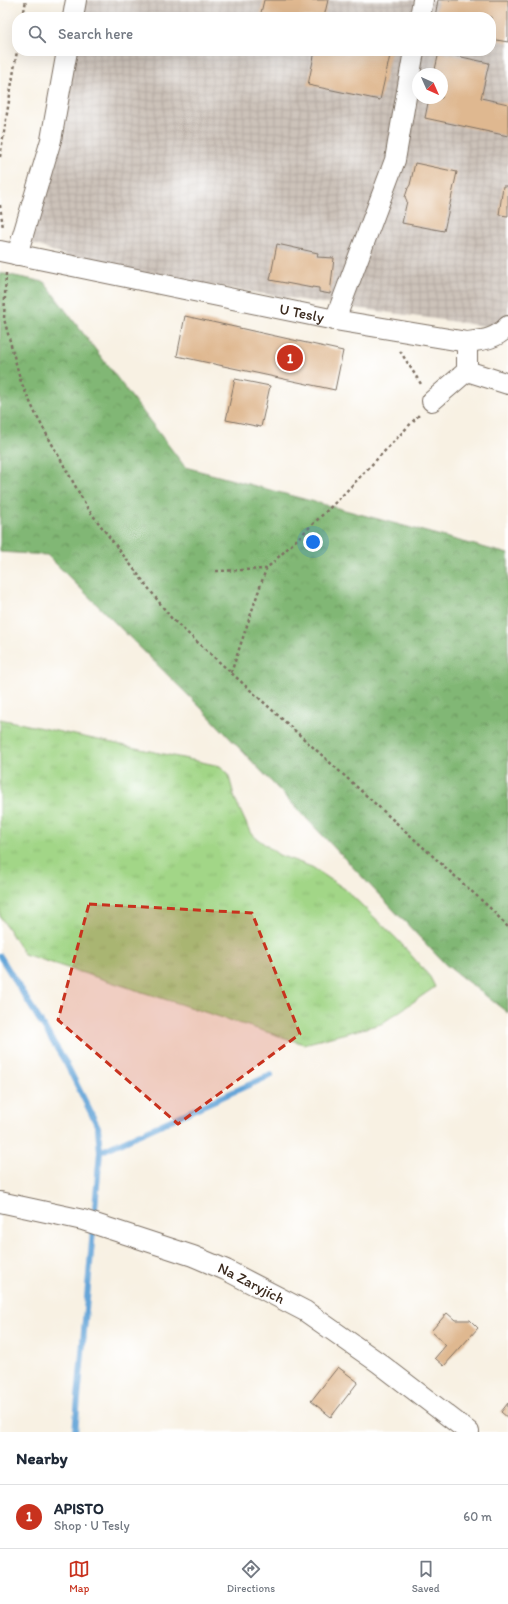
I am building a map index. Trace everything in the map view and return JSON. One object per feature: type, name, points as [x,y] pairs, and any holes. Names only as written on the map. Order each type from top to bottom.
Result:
[{"type":"street","points":[[74,12],[76,0]]},
{"type":"street","points":[[421,12],[423,0]]},
{"type":"street","points":[[8,253],[51,140],[66,56]]},
{"type":"street","name":"U Tesly","points":[[8,253],[335,320],[395,160],[413,56]]},
{"type":"street","points":[[335,320],[467,342],[488,340],[503,331],[508,326]]},
{"type":"street","points":[[432,401],[466,371],[467,342]]},
{"type":"street","points":[[466,371],[508,384]]},
{"type":"street","name":"Na Zaryjích","points":[[0,1202],[83,1220],[193,1256],[226,1270],[305,1311],[379,1363],[469,1432]]},
{"type":"path","points":[[24,12],[26,0]]},
{"type":"path","points":[[0,157],[16,56]]},
{"type":"path","points":[[8,253],[4,319],[21,382],[36,415],[88,509],[172,619],[490,908],[508,927]]},
{"type":"path","points":[[231,673],[266,569],[339,500],[432,401],[386,329]]},
{"type":"path","points":[[216,571],[266,569]]},
{"type":"highlighted area","points":[[89,904],[252,913],[300,1034],[178,1124],[58,1020]]},
{"type":"shaded area","points":[[66,0],[508,0],[508,325],[485,326],[327,304],[95,267],[31,243],[58,56],[496,56],[496,12],[65,12]]},
{"type":"green space","points":[[0,273],[44,282],[185,467],[508,554],[508,1013],[446,965],[205,712],[47,555],[0,552]]},
{"type":"green space","points":[[0,719],[220,766],[228,773],[235,799],[251,834],[279,855],[312,867],[345,889],[398,940],[430,977],[435,987],[381,1024],[304,1044],[24,954],[0,916]]},
{"type":"building","points":[[264,0],[328,0],[325,12],[261,12]]},
{"type":"building","points":[[438,0],[508,0],[508,42],[496,40],[496,12],[436,12]]},
{"type":"building","points":[[314,56],[390,56],[380,100],[308,85]]},
{"type":"building","points":[[438,56],[457,56],[489,63],[481,98],[508,104],[508,136],[425,118],[428,104],[448,104],[448,68],[435,68]]},
{"type":"building","points":[[415,163],[457,172],[444,231],[402,223],[407,201],[405,197],[410,185]]},
{"type":"building","points":[[503,186],[508,186],[508,216],[499,215]]},
{"type":"building","points":[[277,244],[318,253],[317,257],[334,258],[330,294],[319,292],[319,288],[270,280]]},
{"type":"building","points":[[185,316],[343,351],[335,390],[177,356]]},
{"type":"building","points":[[235,379],[270,386],[261,427],[226,420]]},
{"type":"building","points":[[447,1313],[455,1320],[470,1320],[478,1328],[444,1366],[435,1358],[446,1345],[431,1331]]},
{"type":"building","points":[[338,1367],[358,1382],[331,1417],[311,1401]]},
{"type":"building","points":[[508,1403],[508,1418],[501,1412]]},
{"type":"waterway","points":[[0,956],[66,1063],[98,1127],[100,1152],[75,1432]]},
{"type":"waterway","points":[[100,1152],[271,1075]]},
{"type":"place","name":"APISTO","points":[[290,358]]}]
